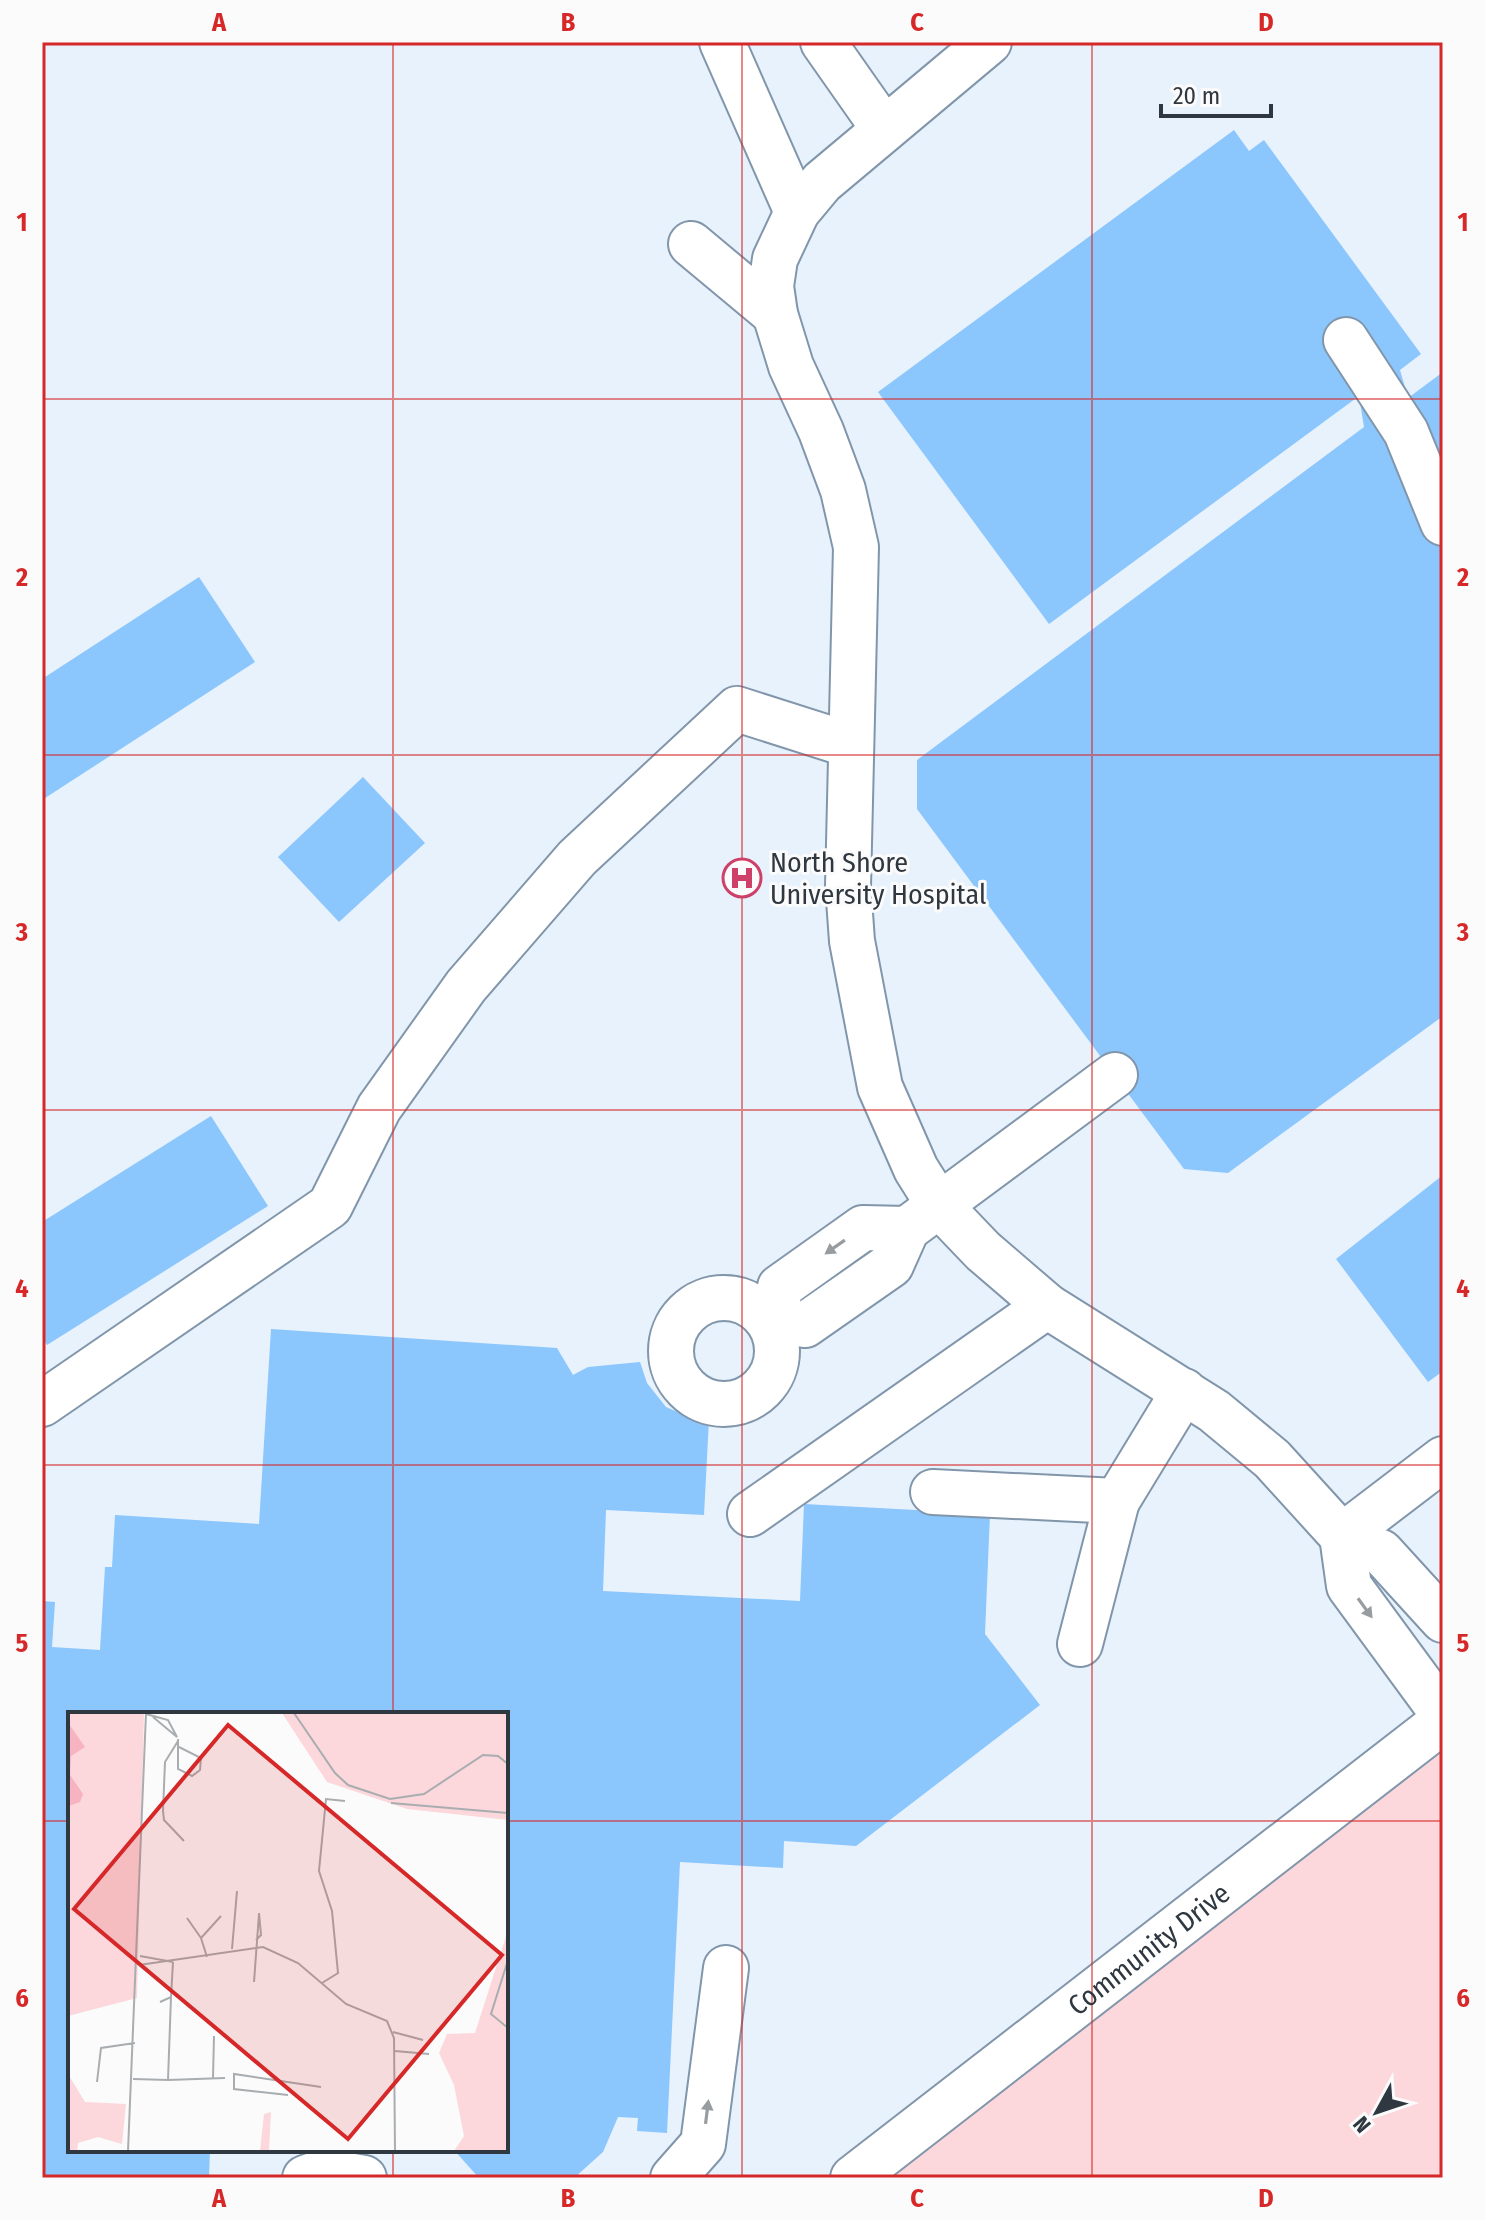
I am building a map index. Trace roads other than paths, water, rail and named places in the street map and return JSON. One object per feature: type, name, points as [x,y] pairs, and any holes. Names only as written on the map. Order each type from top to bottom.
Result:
[{"type":"main road","points":[[722,42],[797,212]]},
{"type":"main road","points":[[823,42],[884,129]]},
{"type":"main road","points":[[923,1216],[916,1169],[880,1087],[852,941],[848,886],[856,547],[843,490],[821,431],[791,366],[775,314],[771,286],[775,259],[797,212],[822,182],[989,42]]},
{"type":"main road","points":[[691,244],[775,314]]},
{"type":"main road","points":[[1346,340],[1406,432],[1443,523]]},
{"type":"main road","points":[[42,1404],[330,1206],[379,1108],[466,986],[577,858],[737,709],[850,745]]},
{"type":"main road","points":[[772,1322],[780,1287],[863,1228],[923,1216],[1115,1075]]},
{"type":"main road","points":[[923,1216],[983,1251],[1047,1306],[1184,1391],[1272,1459],[1342,1536],[1381,1552],[1443,1620]]},
{"type":"main road","points":[[750,1514],[1047,1306]]},
{"type":"main road","points":[[1080,1644],[1117,1501],[1184,1391]]},
{"type":"main road","points":[[1342,1536],[1443,1459]]},
{"type":"main road","points":[[933,1492],[1117,1501]]},
{"type":"main road","points":[[1342,1536],[1349,1586],[1443,1714]]},
{"type":"main road","name":"Community Drive","points":[[853,2178],[1443,1721]]},
{"type":"main road","points":[[673,2178],[703,2144],[726,1968]]},
{"type":"main road","points":[[305,2178],[324,2171],[364,2178]]},
{"type":"place","name":"North Shore University Hospital","points":[[742,878]]}]
